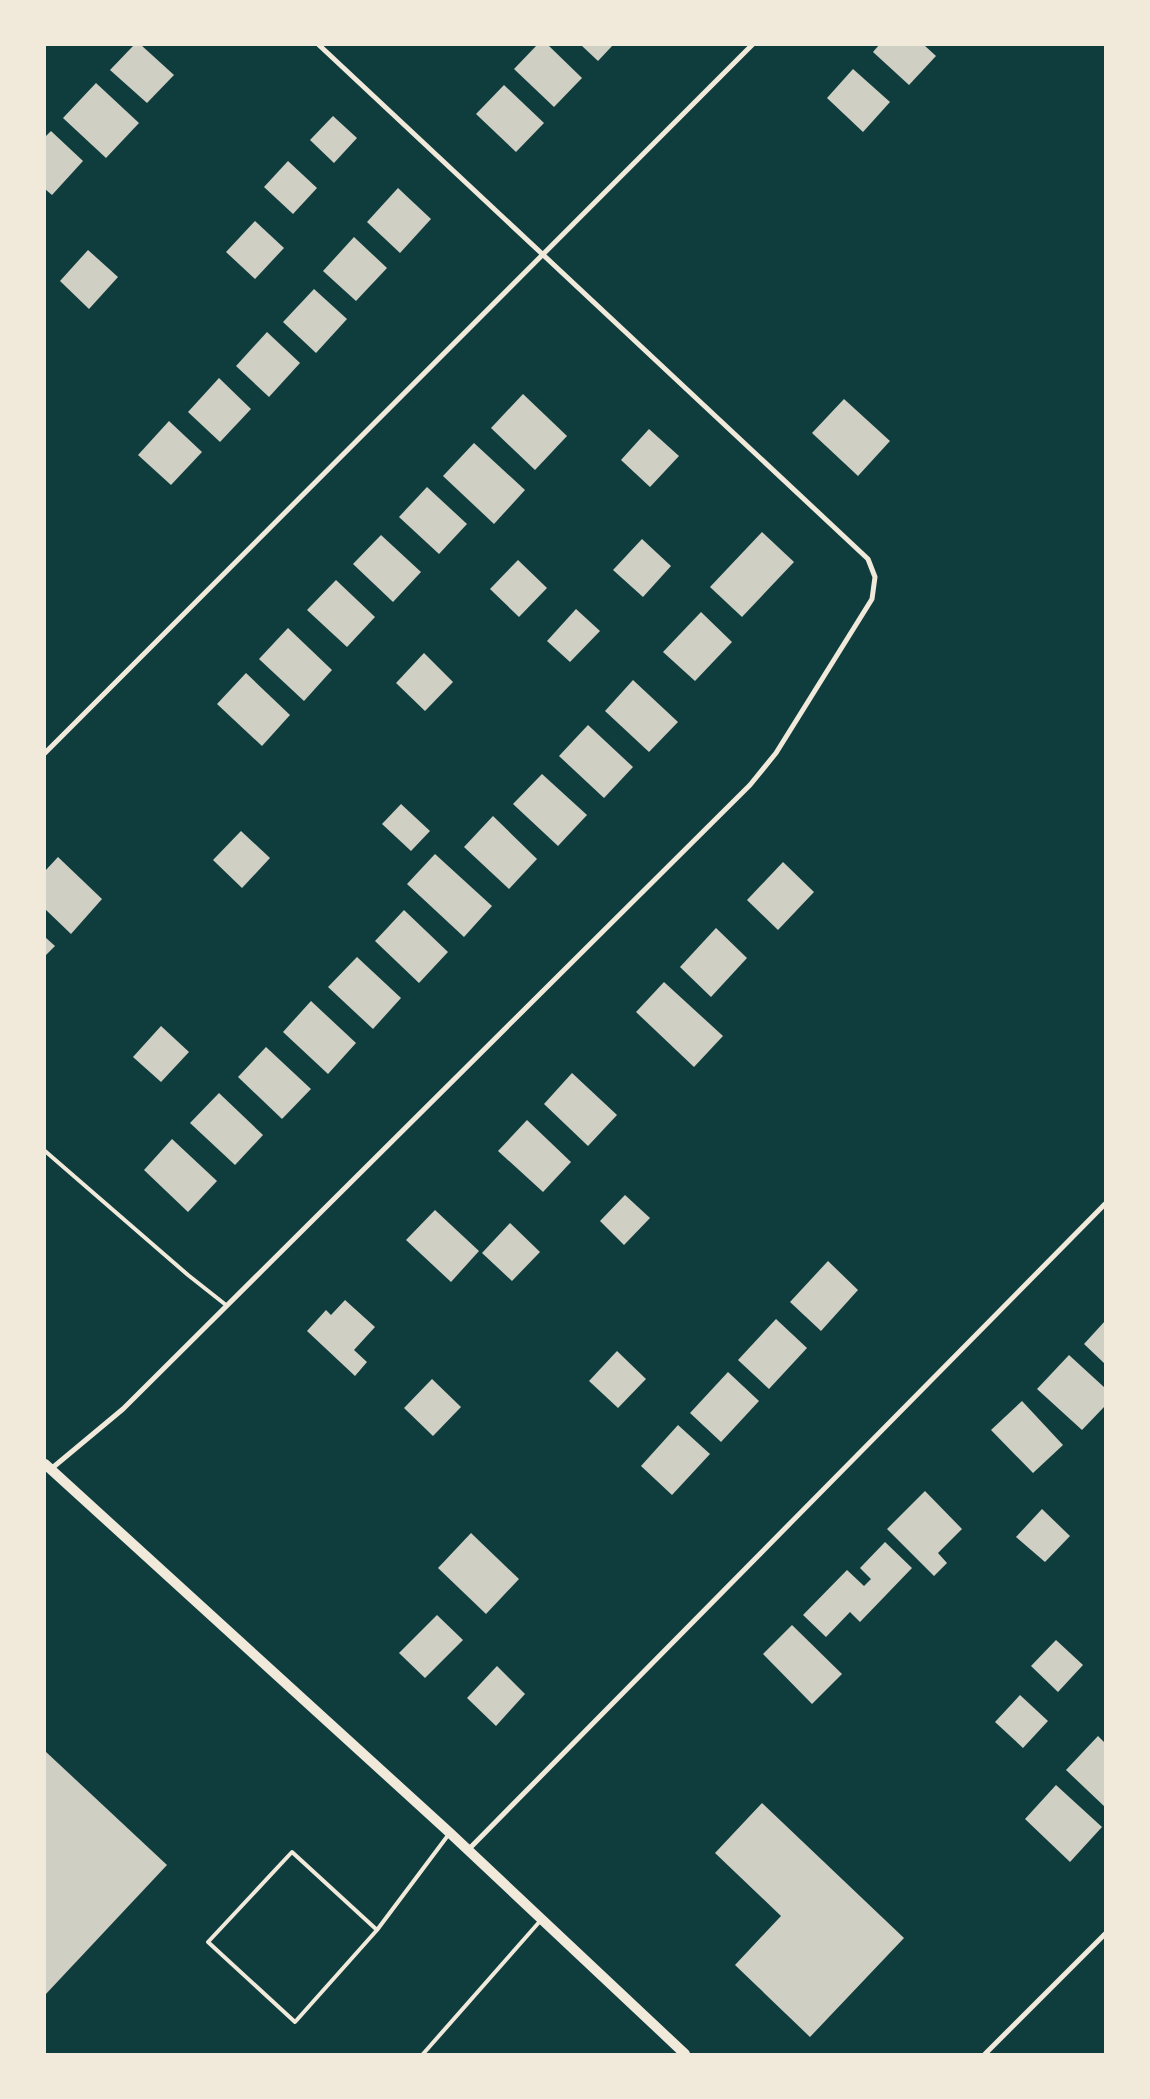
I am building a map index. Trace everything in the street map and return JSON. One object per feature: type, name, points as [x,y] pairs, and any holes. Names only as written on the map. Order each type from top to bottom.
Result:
[{"type":"main road","points":[[48,1467],[450,1833],[685,2054]]},
{"type":"street","points":[[48,1467],[123,1409],[750,785],[776,752],[872,599],[875,577],[868,559],[319,45]]},
{"type":"street","points":[[45,753],[752,45]]},
{"type":"street","points":[[467,1850],[1105,1204]]},
{"type":"street","points":[[985,2054],[1105,1934]]},
{"type":"lane","points":[[45,1151],[188,1275],[226,1305]]},
{"type":"lane","points":[[377,1930],[292,1852],[208,1942],[295,2022],[377,1930],[450,1833]]},
{"type":"lane","points":[[422,2054],[541,1920]]},
{"type":"building","points":[[134,45],[141,45],[174,75],[147,103],[110,70]]},
{"type":"building","points":[[537,45],[548,45],[582,78],[554,107],[514,69]]},
{"type":"building","points":[[581,45],[613,45],[598,61]]},
{"type":"building","points":[[879,45],[924,45],[936,56],[909,85],[873,52]]},
{"type":"building","points":[[853,69],[890,102],[863,132],[827,98]]},
{"type":"building","points":[[96,83],[139,123],[106,158],[63,118]]},
{"type":"building","points":[[504,85],[544,123],[516,152],[476,114]]},
{"type":"building","points":[[333,116],[357,138],[334,163],[310,140]]},
{"type":"building","points":[[51,131],[83,161],[52,195],[45,189],[45,137]]},
{"type":"building","points":[[288,161],[317,188],[293,214],[264,187]]},
{"type":"building","points":[[398,188],[431,219],[400,253],[367,222]]},
{"type":"building","points":[[255,221],[284,248],[255,279],[226,252]]},
{"type":"building","points":[[354,237],[387,268],[356,301],[323,271]]},
{"type":"building","points":[[88,250],[118,277],[89,309],[60,281]]},
{"type":"building","points":[[314,289],[347,319],[316,353],[283,322]]},
{"type":"building","points":[[267,332],[300,363],[269,397],[236,366]]},
{"type":"building","points":[[219,378],[251,409],[220,442],[188,412]]},
{"type":"building","points":[[523,394],[567,436],[535,470],[491,428]]},
{"type":"building","points":[[844,399],[890,441],[858,476],[812,433]]},
{"type":"building","points":[[169,421],[202,452],[171,485],[138,455]]},
{"type":"building","points":[[649,429],[679,456],[650,487],[621,460]]},
{"type":"building","points":[[474,443],[525,490],[494,524],[443,476]]},
{"type":"building","points":[[427,487],[467,524],[439,554],[399,517]]},
{"type":"building","points":[[762,532],[794,562],[742,617],[710,587]]},
{"type":"building","points":[[381,535],[421,572],[393,602],[353,564]]},
{"type":"building","points":[[642,539],[671,566],[643,597],[613,570]]},
{"type":"building","points":[[518,560],[547,588],[519,617],[490,589]]},
{"type":"building","points":[[336,580],[375,617],[347,647],[307,610]]},
{"type":"building","points":[[576,609],[600,631],[570,662],[547,641]]},
{"type":"building","points":[[701,612],[732,642],[695,681],[663,652]]},
{"type":"building","points":[[288,628],[332,670],[304,701],[259,659]]},
{"type":"building","points":[[424,653],[453,682],[425,711],[396,683]]},
{"type":"building","points":[[246,673],[290,715],[262,746],[217,704]]},
{"type":"building","points":[[633,680],[678,722],[649,752],[605,711]]},
{"type":"building","points":[[588,725],[633,767],[604,798],[559,756]]},
{"type":"building","points":[[542,774],[587,815],[558,846],[513,804]]},
{"type":"building","points":[[401,804],[430,831],[411,851],[382,824]]},
{"type":"building","points":[[493,816],[537,859],[509,889],[464,847]]},
{"type":"building","points":[[241,831],[270,858],[242,888],[213,860]]},
{"type":"building","points":[[435,854],[492,906],[464,937],[407,884]]},
{"type":"building","points":[[58,857],[102,899],[71,934],[45,909],[45,871]]},
{"type":"building","points":[[783,862],[814,892],[778,930],[747,900]]},
{"type":"building","points":[[404,910],[448,952],[419,983],[375,941]]},
{"type":"building","points":[[716,928],[747,958],[711,997],[680,967]]},
{"type":"building","points":[[45,937],[55,946],[45,956]]},
{"type":"building","points":[[357,957],[401,998],[373,1029],[328,987]]},
{"type":"building","points":[[664,982],[723,1036],[694,1067],[636,1012]]},
{"type":"building","points":[[311,1001],[356,1043],[328,1074],[283,1032]]},
{"type":"building","points":[[161,1026],[189,1052],[161,1082],[133,1057]]},
{"type":"building","points":[[266,1047],[311,1089],[282,1119],[238,1077]]},
{"type":"building","points":[[572,1073],[617,1115],[588,1146],[544,1104]]},
{"type":"building","points":[[219,1093],[263,1135],[235,1165],[190,1123]]},
{"type":"building","points":[[527,1120],[571,1162],[543,1192],[498,1151]]},
{"type":"building","points":[[172,1139],[217,1181],[188,1212],[144,1170]]},
{"type":"building","points":[[625,1195],[650,1218],[624,1245],[600,1221]]},
{"type":"building","points":[[435,1210],[479,1251],[451,1282],[406,1240]]},
{"type":"building","points":[[510,1223],[540,1252],[512,1281],[482,1253]]},
{"type":"building","points":[[828,1261],[858,1290],[821,1331],[790,1302]]},
{"type":"building","points":[[345,1300],[375,1327],[354,1350],[367,1362],[355,1376],[307,1331],[326,1310],[331,1315]]},
{"type":"building","points":[[776,1319],[807,1348],[769,1389],[738,1360]]},
{"type":"building","points":[[1105,1321],[1105,1364],[1084,1344]]},
{"type":"building","points":[[617,1351],[646,1379],[618,1408],[589,1381]]},
{"type":"building","points":[[1069,1355],[1105,1388],[1105,1406],[1082,1430],[1037,1389]]},
{"type":"building","points":[[728,1372],[759,1401],[721,1442],[690,1413]]},
{"type":"building","points":[[432,1379],[461,1407],[433,1436],[404,1408]]},
{"type":"building","points":[[1022,1401],[1063,1445],[1033,1473],[991,1430]]},
{"type":"building","points":[[678,1425],[710,1454],[672,1495],[641,1466]]},
{"type":"building","points":[[925,1491],[962,1529],[938,1553],[947,1563],[934,1576],[887,1529]]},
{"type":"building","points":[[1042,1509],[1070,1536],[1045,1562],[1016,1537]]},
{"type":"building","points":[[471,1533],[519,1579],[486,1614],[438,1568]]},
{"type":"building","points":[[885,1542],[912,1568],[860,1622],[850,1612],[826,1637],[803,1615],[847,1570],[864,1586],[871,1579],[860,1568]]},
{"type":"building","points":[[437,1615],[463,1640],[425,1678],[399,1653]]},
{"type":"building","points":[[792,1625],[842,1674],[812,1704],[763,1654]]},
{"type":"building","points":[[1056,1640],[1083,1665],[1058,1692],[1031,1666]]},
{"type":"building","points":[[497,1666],[525,1694],[496,1726],[467,1698]]},
{"type":"building","points":[[1020,1695],[1048,1721],[1023,1748],[995,1722]]},
{"type":"building","points":[[1098,1736],[1105,1743],[1105,1807],[1066,1770]]},
{"type":"building","points":[[45,1751],[167,1865],[45,1995]]},
{"type":"building","points":[[1056,1785],[1102,1827],[1070,1862],[1025,1819]]},
{"type":"building","points":[[762,1803],[904,1938],[810,2037],[735,1965],[781,1916],[715,1853]]}]
